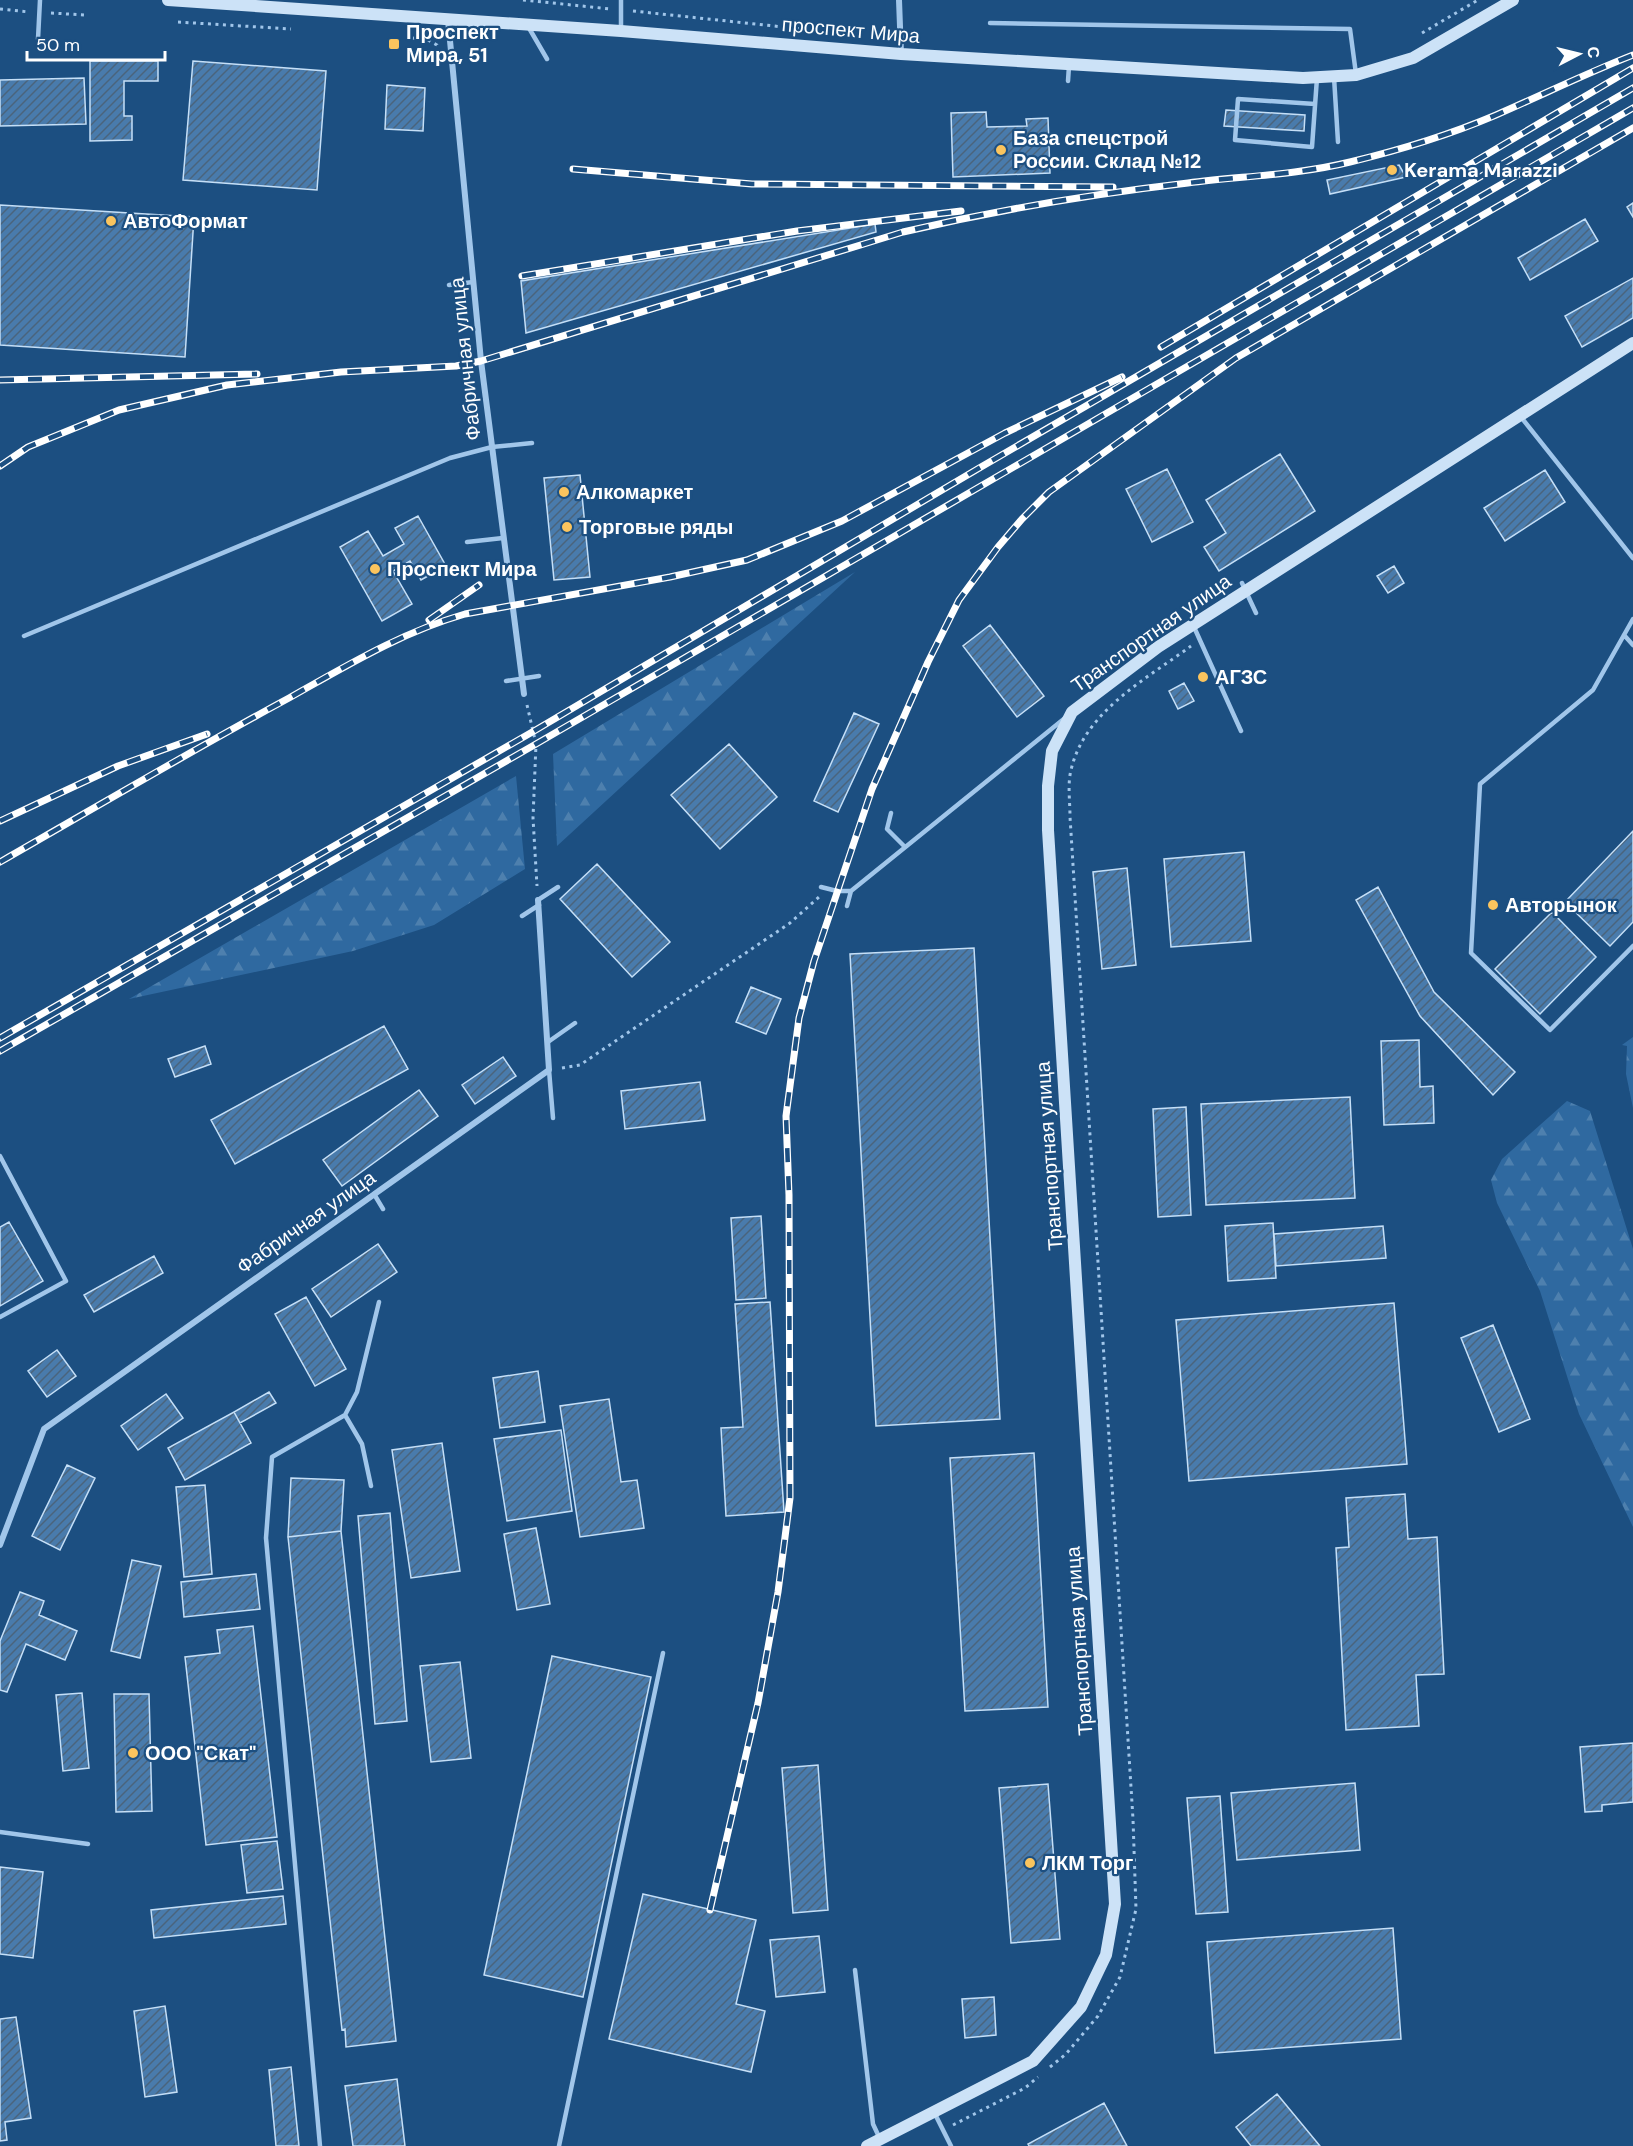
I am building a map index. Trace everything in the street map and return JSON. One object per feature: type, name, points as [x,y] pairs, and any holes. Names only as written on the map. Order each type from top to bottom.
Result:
[{"type":"street","name":"проспект Мира","points":[[168,0],[288,4],[448,20],[621,31],[901,54],[1303,78],[1356,75],[1413,58],[1514,0]]},
{"type":"street","points":[[899,0],[901,54]]},
{"type":"street","name":"Фабричная улица","points":[[448,20],[473,282],[524,694]]},
{"type":"street","name":"Транспортная улица","points":[[867,2146],[1033,2061],[1081,2007],[1106,1955],[1115,1904],[1048,830],[1048,786],[1052,751],[1072,712],[1158,646],[1193,625],[1244,587],[1633,343]]},
{"type":"street","points":[[538,902],[549,1070]]},
{"type":"street","name":"Фабричная улица","points":[[1,1541],[44,1428],[549,1070]]},
{"type":"lane","points":[[38,39],[40,0]]},
{"type":"lane","points":[[621,0],[621,31]]},
{"type":"lane","points":[[990,23],[1350,29],[1356,75]]},
{"type":"lane","points":[[527,25],[547,59]]},
{"type":"lane","points":[[1068,81],[1070,64]]},
{"type":"lane","points":[[1334,77],[1338,142]]},
{"type":"lane","points":[[1316,104],[1238,99],[1235,140],[1312,147],[1316,104],[1317,78]]},
{"type":"lane","points":[[449,285],[473,282]]},
{"type":"lane","points":[[1520,415],[1633,558]]},
{"type":"lane","points":[[24,636],[450,458],[492,447],[532,443]]},
{"type":"lane","points":[[467,542],[503,538]]},
{"type":"lane","points":[[1244,587],[1256,613]]},
{"type":"lane","points":[[1633,619],[1593,690],[1480,784],[1471,953],[1550,1030],[1633,946]]},
{"type":"lane","points":[[1193,625],[1241,731]]},
{"type":"lane","points":[[1624,635],[1633,645]]},
{"type":"lane","points":[[506,681],[539,676]]},
{"type":"lane","points":[[847,906],[851,891],[1072,712]]},
{"type":"lane","points":[[891,813],[887,829],[905,847]]},
{"type":"lane","points":[[522,916],[558,887]]},
{"type":"lane","points":[[823,887],[837,891],[851,891]]},
{"type":"lane","points":[[548,1042],[576,1023]]},
{"type":"lane","points":[[549,1070],[553,1118]]},
{"type":"lane","points":[[0,1156],[66,1281],[0,1317]]},
{"type":"lane","points":[[374,1194],[383,1209]]},
{"type":"lane","points":[[320,2146],[266,1538],[272,1457],[345,1415],[357,1392],[379,1302]]},
{"type":"lane","points":[[345,1415],[362,1444],[371,1486]]},
{"type":"lane","points":[[559,2146],[663,1653]]},
{"type":"lane","points":[[0,1832],[88,1844]]},
{"type":"lane","points":[[855,1970],[873,2124],[880,2139]]},
{"type":"lane","points":[[934,2112],[951,2146]]},
{"type":"path","points":[[1417,36],[1478,0]]},
{"type":"path","points":[[0,9],[85,15]]},
{"type":"path","points":[[178,22],[291,29]]},
{"type":"path","points":[[1050,2067],[1066,2054],[1098,2016],[1120,1977],[1136,1909],[1133,1819],[1070,817],[1070,775],[1080,744],[1096,719],[1131,690],[1200,640]]},
{"type":"path","points":[[524,694],[536,744],[533,819],[538,902]]},
{"type":"path","points":[[549,1070],[580,1065],[790,923],[817,901],[823,887]]},
{"type":"path","points":[[944,2130],[1025,2088],[1041,2074]]},
{"type":"green space","points":[[855,572],[557,846],[553,754]]},
{"type":"green space","points":[[516,776],[525,869],[434,925],[353,951],[129,999]]},
{"type":"green space","points":[[1633,1037],[1633,1108],[1626,1074],[1627,1046],[1622,1045]]},
{"type":"green space","points":[[1567,1101],[1590,1111],[1633,1249],[1633,1527],[1579,1414],[1540,1291],[1497,1203],[1491,1180],[1502,1159]]},
{"type":"building","points":[[90,61],[158,61],[158,81],[124,81],[124,116],[132,116],[132,140],[90,141]]},
{"type":"building","points":[[193,61],[326,71],[317,190],[183,180]]},
{"type":"building","points":[[84,78],[86,124],[0,126],[0,80]]},
{"type":"building","points":[[387,85],[425,88],[423,131],[385,129]]},
{"type":"building","points":[[1226,110],[1305,115],[1304,131],[1224,126]]},
{"type":"building","name":"База спецстрой России. Склад №12","points":[[986,112],[987,127],[1027,126],[1026,119],[1048,118],[1050,173],[953,177],[951,113]]},
{"type":"building","points":[[1399,165],[1406,177],[1330,194],[1327,180]]},
{"type":"building","points":[[1633,203],[1633,217],[1627,207]]},
{"type":"building","points":[[0,205],[194,217],[185,357],[0,345]]},
{"type":"building","points":[[1585,219],[1598,241],[1530,280],[1518,258]]},
{"type":"building","points":[[875,224],[876,232],[526,333],[521,281]]},
{"type":"building","points":[[1633,278],[1633,318],[1582,347],[1565,316]]},
{"type":"building","points":[[1280,454],[1315,511],[1219,571],[1204,547],[1226,533],[1206,500]]},
{"type":"building","points":[[1167,469],[1193,522],[1152,542],[1126,489]]},
{"type":"building","points":[[1545,470],[1565,502],[1505,541],[1484,508]]},
{"type":"building","name":"Торговые ряды","points":[[580,475],[590,577],[554,580],[544,478]]},
{"type":"building","name":"Проспект Мира","points":[[418,516],[446,566],[421,580],[410,561],[393,571],[412,604],[382,621],[340,547],[368,531],[383,556],[404,544],[395,528]]},
{"type":"building","points":[[1394,566],[1404,583],[1388,593],[1377,576]]},
{"type":"building","points":[[990,625],[1044,696],[1017,717],[963,646]]},
{"type":"building","points":[[1184,683],[1194,701],[1178,709],[1169,691]]},
{"type":"building","points":[[854,713],[879,724],[838,812],[814,801]]},
{"type":"building","points":[[729,744],[777,797],[720,849],[671,795]]},
{"type":"building","points":[[1633,831],[1633,922],[1610,946],[1565,902]]},
{"type":"building","points":[[1244,852],[1251,941],[1171,947],[1164,859]]},
{"type":"building","points":[[597,864],[670,942],[632,977],[560,899]]},
{"type":"building","points":[[1127,868],[1136,965],[1102,969],[1093,872]]},
{"type":"building","points":[[1378,887],[1434,992],[1515,1072],[1493,1095],[1420,1016],[1356,900]]},
{"type":"building","points":[[1552,912],[1596,957],[1540,1014],[1495,969]]},
{"type":"building","points":[[974,948],[1000,1419],[876,1426],[850,954]]},
{"type":"building","points":[[751,987],[781,999],[766,1034],[736,1022]]},
{"type":"building","points":[[384,1026],[408,1069],[235,1164],[211,1120]]},
{"type":"building","points":[[1419,1040],[1420,1087],[1433,1086],[1434,1123],[1384,1125],[1381,1041]]},
{"type":"building","points":[[205,1046],[211,1064],[175,1077],[168,1059]]},
{"type":"building","points":[[503,1057],[516,1076],[475,1104],[462,1085]]},
{"type":"building","points":[[700,1082],[705,1120],[625,1129],[621,1091]]},
{"type":"building","points":[[419,1090],[438,1116],[342,1186],[323,1160]]},
{"type":"building","points":[[1350,1097],[1355,1198],[1206,1205],[1201,1104]]},
{"type":"building","points":[[1186,1107],[1191,1215],[1158,1217],[1153,1109]]},
{"type":"building","points":[[761,1216],[766,1298],[736,1300],[731,1218]]},
{"type":"building","points":[[9,1222],[43,1281],[0,1306],[0,1227]]},
{"type":"building","points":[[1273,1223],[1276,1278],[1228,1281],[1225,1226]]},
{"type":"building","points":[[1383,1226],[1386,1258],[1276,1266],[1274,1234]]},
{"type":"building","points":[[378,1244],[397,1272],[331,1317],[312,1289]]},
{"type":"building","points":[[154,1256],[163,1273],[94,1312],[84,1295]]},
{"type":"building","points":[[306,1297],[346,1369],[315,1386],[275,1314]]},
{"type":"building","points":[[770,1302],[784,1512],[726,1516],[721,1428],[743,1427],[735,1304]]},
{"type":"building","points":[[1394,1303],[1407,1464],[1189,1481],[1176,1320]]},
{"type":"building","points":[[1493,1325],[1530,1419],[1499,1432],[1461,1338]]},
{"type":"building","points":[[57,1350],[76,1376],[47,1397],[28,1371]]},
{"type":"building","points":[[538,1371],[545,1422],[500,1428],[493,1378]]},
{"type":"building","points":[[269,1392],[276,1403],[240,1423],[234,1412]]},
{"type":"building","points":[[166,1394],[183,1418],[138,1450],[121,1426]]},
{"type":"building","points":[[609,1399],[621,1482],[637,1480],[644,1528],[580,1537],[560,1406]]},
{"type":"building","points":[[234,1412],[251,1443],[185,1480],[168,1448]]},
{"type":"building","points":[[561,1430],[572,1511],[507,1521],[494,1439]]},
{"type":"building","points":[[442,1443],[460,1571],[411,1578],[392,1450]]},
{"type":"building","points":[[1034,1453],[1048,1707],[965,1711],[950,1458]]},
{"type":"building","points":[[67,1465],[95,1478],[60,1550],[32,1536]]},
{"type":"building","points":[[291,1478],[344,1480],[341,1531],[288,1537]]},
{"type":"building","points":[[205,1485],[212,1574],[184,1577],[176,1487]]},
{"type":"building","points":[[1405,1494],[1408,1539],[1437,1537],[1444,1674],[1416,1675],[1419,1726],[1346,1730],[1336,1548],[1349,1547],[1346,1498]]},
{"type":"building","points":[[390,1513],[407,1721],[375,1724],[358,1516]]},
{"type":"building","points":[[536,1528],[550,1604],[517,1610],[504,1534]]},
{"type":"building","points":[[341,1531],[396,2041],[346,2047],[345,2029],[342,2030],[288,1537]]},
{"type":"building","points":[[132,1560],[161,1566],[140,1658],[111,1651]]},
{"type":"building","points":[[256,1574],[260,1609],[184,1617],[181,1582]]},
{"type":"building","points":[[20,1592],[44,1601],[39,1615],[77,1631],[65,1660],[26,1644],[7,1692],[0,1690],[0,1641]]},
{"type":"building","points":[[253,1626],[277,1837],[206,1845],[185,1657],[220,1653],[217,1630]]},
{"type":"building","points":[[552,1656],[651,1677],[583,1997],[484,1975]]},
{"type":"building","points":[[460,1662],[471,1758],[431,1762],[420,1666]]},
{"type":"building","points":[[82,1693],[89,1768],[63,1771],[56,1695]]},
{"type":"building","name":"ООО \"Скат\"","points":[[114,1694],[149,1694],[152,1811],[116,1812]]},
{"type":"building","points":[[1633,1743],[1633,1802],[1602,1805],[1602,1811],[1585,1812],[1580,1747]]},
{"type":"building","points":[[818,1765],[828,1910],[793,1913],[782,1768]]},
{"type":"building","points":[[1355,1783],[1360,1850],[1237,1860],[1231,1793]]},
{"type":"building","name":"ЛКМ Торг","points":[[1048,1784],[1060,1939],[1011,1943],[999,1788]]},
{"type":"building","points":[[1220,1796],[1228,1912],[1196,1914],[1187,1798]]},
{"type":"building","points":[[277,1841],[283,1889],[247,1893],[241,1845]]},
{"type":"building","points":[[0,1867],[43,1872],[33,1958],[0,1954]]},
{"type":"building","points":[[643,1894],[756,1920],[736,2004],[765,2011],[751,2072],[609,2039]]},
{"type":"building","points":[[283,1896],[286,1924],[154,1938],[151,1910]]},
{"type":"building","points":[[1393,1928],[1401,2039],[1215,2053],[1207,1942]]},
{"type":"building","points":[[819,1936],[825,1992],[776,1997],[770,1940]]},
{"type":"building","points":[[994,1997],[996,2035],[965,2038],[962,1999]]},
{"type":"building","points":[[165,2006],[177,2092],[145,2097],[134,2011]]},
{"type":"building","points":[[16,2017],[31,2118],[5,2122],[7,2140],[0,2141],[0,2019]]},
{"type":"building","points":[[291,2067],[299,2146],[276,2146],[269,2070]]},
{"type":"building","points":[[397,2079],[405,2146],[353,2146],[345,2086]]},
{"type":"building","points":[[1277,2094],[1320,2146],[1251,2146],[1236,2127]]},
{"type":"building","points":[[1104,2103],[1127,2146],[1029,2146],[1028,2144]]},
{"type":"railway","points":[[0,466],[28,447],[119,410],[227,385],[341,372],[456,366],[481,361],[903,232],[938,224],[1116,192],[1310,170],[1369,157],[1424,142],[1478,122],[1633,55]]},
{"type":"railway","points":[[1161,347],[1633,68]]},
{"type":"railway","points":[[0,1038],[534,731],[981,467],[1633,88]]},
{"type":"railway","points":[[0,1051],[536,744],[1633,108]]},
{"type":"railway","points":[[710,1910],[758,1703],[778,1592],[790,1498],[789,1195],[786,1116],[799,1018],[814,961],[872,789],[928,662],[959,600],[998,547],[1049,492],[1236,358],[1633,128]]},
{"type":"railway","points":[[573,169],[752,184],[1113,187]]},
{"type":"railway","points":[[522,276],[797,231],[961,211]]},
{"type":"railway","points":[[0,380],[257,374]]},
{"type":"railway","points":[[0,862],[332,674],[419,630],[465,614],[670,577],[747,560],[842,521],[1005,433],[1122,377]]},
{"type":"railway","points":[[429,620],[479,585]]},
{"type":"railway","points":[[0,821],[118,766],[207,734]]},
{"type":"place","name":"Проспект Мира, 51","points":[[394,44]]},
{"type":"place","name":"База спецстрой России. Склад №12","points":[[1001,150]]},
{"type":"place","name":"Kerama Marazzi","points":[[1392,170]]},
{"type":"place","name":"АвтоФормат","points":[[111,221]]},
{"type":"place","name":"Алкомаркет","points":[[564,492]]},
{"type":"place","name":"Торговые ряды","points":[[567,527]]},
{"type":"place","name":"Проспект Мира","points":[[375,569]]},
{"type":"place","name":"АГЗС","points":[[1203,677]]},
{"type":"place","name":"Авторынок","points":[[1493,905]]},
{"type":"place","name":"ООО \"Скат\"","points":[[133,1753]]},
{"type":"place","name":"ЛКМ Торг","points":[[1030,1863]]}]
